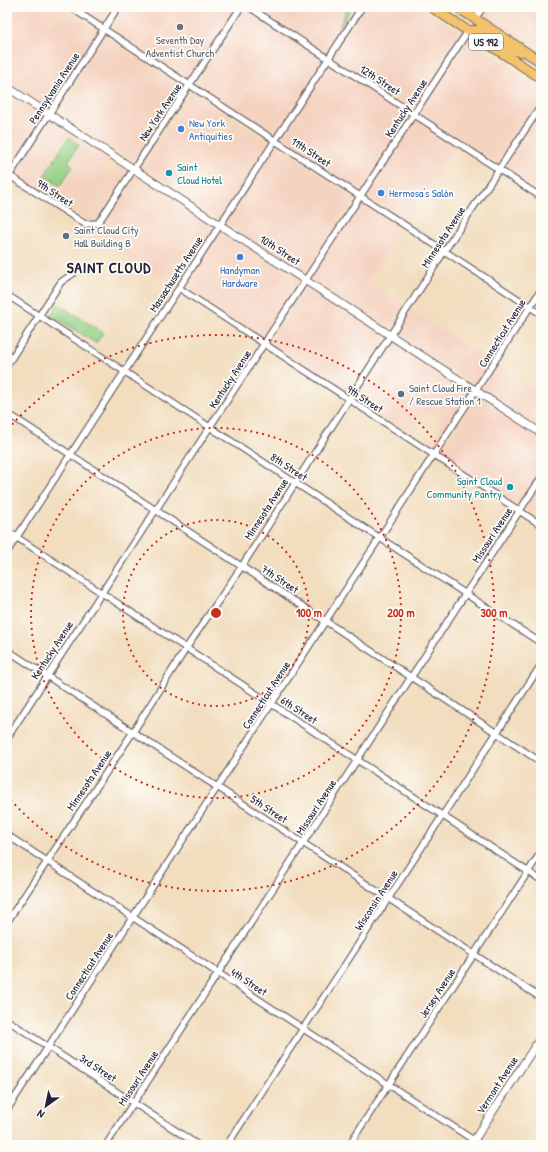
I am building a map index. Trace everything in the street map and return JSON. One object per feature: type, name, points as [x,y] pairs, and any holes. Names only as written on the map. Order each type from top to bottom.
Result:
[{"type":"highway","name":"US 192","points":[[431,7],[541,78]]},
{"type":"highway","points":[[441,7],[464,21],[475,19]]},
{"type":"highway","name":"US 192","points":[[457,7],[541,62]]},
{"type":"highway","points":[[468,31],[480,30],[509,49],[527,54]]},
{"type":"highway","points":[[512,59],[522,60],[541,71]]},
{"type":"street","name":"11th Street","points":[[70,7],[189,86],[541,314]]},
{"type":"street","name":"Pennsylvania Avenue","points":[[8,176],[118,7]]},
{"type":"street","name":"New York Avenue","points":[[94,224],[98,223],[134,170],[241,7]]},
{"type":"street","name":"12th Street","points":[[249,7],[541,196]]},
{"type":"street","name":"Massachusetts Avenue","points":[[7,552],[362,7]]},
{"type":"street","points":[[475,19],[484,7]]},
{"type":"street","name":"Kentucky Avenue","points":[[7,738],[468,31]]},
{"type":"street","name":"10th Street","points":[[7,86],[134,170],[541,433]]},
{"type":"street","name":"Minnesota Avenue","points":[[7,922],[133,732],[187,647],[242,566],[541,106]]},
{"type":"street","name":"9th Street","points":[[8,176],[85,224],[94,224]]},
{"type":"street","points":[[7,366],[61,282],[74,272]]},
{"type":"street","name":"9th Street","points":[[179,288],[541,526]]},
{"type":"street","name":"Connecticut Avenue","points":[[7,1110],[132,917],[327,622],[541,290]]},
{"type":"street","name":"8th Street","points":[[7,295],[541,643]]},
{"type":"street","name":"7th Street","points":[[7,413],[541,762]]},
{"type":"street","name":"Missouri Avenue","points":[[106,1145],[541,478]]},
{"type":"street","name":"6th Street","points":[[7,531],[187,647],[541,880]]},
{"type":"street","name":"5th Street","points":[[7,650],[541,998]]},
{"type":"street","name":"Wisconsin Avenue","points":[[227,1145],[541,665]]},
{"type":"street","name":"4th Street","points":[[7,835],[389,1085],[472,1143],[481,1145]]},
{"type":"street","name":"Jersey Avenue","points":[[349,1145],[541,852]]},
{"type":"street","name":"3rd Street","points":[[7,1020],[198,1145]]},
{"type":"street","name":"Vermont Avenue","points":[[472,1143],[541,1037]]},
{"type":"shaded area","points":[[7,7],[61,7],[47,26],[45,34],[17,80],[50,103],[72,73],[48,109],[7,82]]},
{"type":"shaded area","points":[[76,7],[114,7],[103,24]]},
{"type":"shaded area","points":[[127,7],[235,7],[223,29],[187,81],[150,56],[179,11],[176,9],[148,53],[113,29]]},
{"type":"shaded area","points":[[255,7],[321,7],[332,15],[338,10],[342,13],[335,27],[339,31],[356,7],[358,7],[327,54]]},
{"type":"shaded area","points":[[365,7],[419,7],[462,35],[413,109],[333,57]]},
{"type":"shaded area","points":[[487,7],[541,7],[541,56],[481,17]]},
{"type":"shaded area","points":[[244,8],[324,60],[274,136],[234,111],[268,59],[228,33]]},
{"type":"shaded area","points":[[63,9],[182,87],[180,94],[137,159],[128,159],[62,113],[84,77],[70,68],[50,100],[19,80],[47,35],[49,28]]},
{"type":"shaded area","points":[[228,35],[265,59],[228,116],[232,119],[184,193],[146,168]]},
{"type":"shaded area","points":[[467,39],[541,87],[541,100],[499,165],[419,113]]},
{"type":"shaded area","points":[[329,63],[409,115],[359,192],[279,139]]},
{"type":"shaded area","points":[[7,91],[44,115],[9,171],[7,169]]},
{"type":"shaded area","points":[[190,91],[143,167],[144,170],[182,196],[186,195],[235,120],[270,142],[219,220],[138,168]]},
{"type":"shaded area","points":[[541,112],[541,192],[504,168]]},
{"type":"shaded area","points":[[50,119],[129,171],[96,220],[87,221],[14,174]],"holes":[[[68,135],[81,142],[82,145],[72,161],[76,164],[76,168],[62,188],[59,189],[42,178],[41,175]],[[110,161],[117,167],[110,176],[104,170]]]},
{"type":"shaded area","points":[[415,119],[495,171],[455,146],[406,222],[365,195]]},
{"type":"shaded area","points":[[275,145],[356,198],[305,275],[225,223]]},
{"type":"shaded area","points":[[134,174],[215,226],[175,288],[9,181],[10,180],[83,227],[91,229],[101,225]]},
{"type":"shaded area","points":[[361,201],[402,228],[367,281],[406,306],[390,331],[310,279]]},
{"type":"shaded area","points":[[221,229],[301,281],[263,340],[184,287]]},
{"type":"shaded area","points":[[306,285],[386,337],[348,395],[269,343]]},
{"type":"shaded area","points":[[411,310],[491,362],[476,386],[395,334]]},
{"type":"shaded area","points":[[391,340],[472,393],[433,451],[354,399]],"holes":[[[425,413],[435,415],[440,424],[438,434],[433,439],[427,440],[419,438],[414,429],[417,417]]]},
{"type":"shaded area","points":[[497,365],[541,394],[541,408],[534,410],[529,419],[541,429],[481,390]]},
{"type":"shaded area","points":[[477,396],[541,438],[541,472],[518,506],[438,455]]},
{"type":"shaded area","points":[[541,484],[541,496],[531,515],[524,510]]},
{"type":"green space","points":[[339,7],[352,7],[339,28],[346,11]]},
{"type":"green space","points":[[69,137],[79,145],[68,162],[73,166],[60,186],[44,176]]},
{"type":"green space","points":[[58,304],[103,333],[96,343],[51,315]]},
{"type":"place","name":"Seventh Day Adventist Church","points":[[180,27]]},
{"type":"place","name":"New York Antiquities","points":[[181,129]]},
{"type":"place","name":"Saint Cloud Hotel","points":[[169,173]]},
{"type":"place","name":"Hermosa's Salón","points":[[381,193]]},
{"type":"place","name":"Saint Cloud City Hall Building B","points":[[66,236]]},
{"type":"place","name":"Handyman Hardware","points":[[240,257]]},
{"type":"place","name":"Saint Cloud Fire / Rescue Station 1","points":[[401,394]]},
{"type":"place","name":"Saint Cloud Community Pantry","points":[[510,487]]},
{"type":"district","name":"SAINT CLOUD","points":[[109,267]]}]
